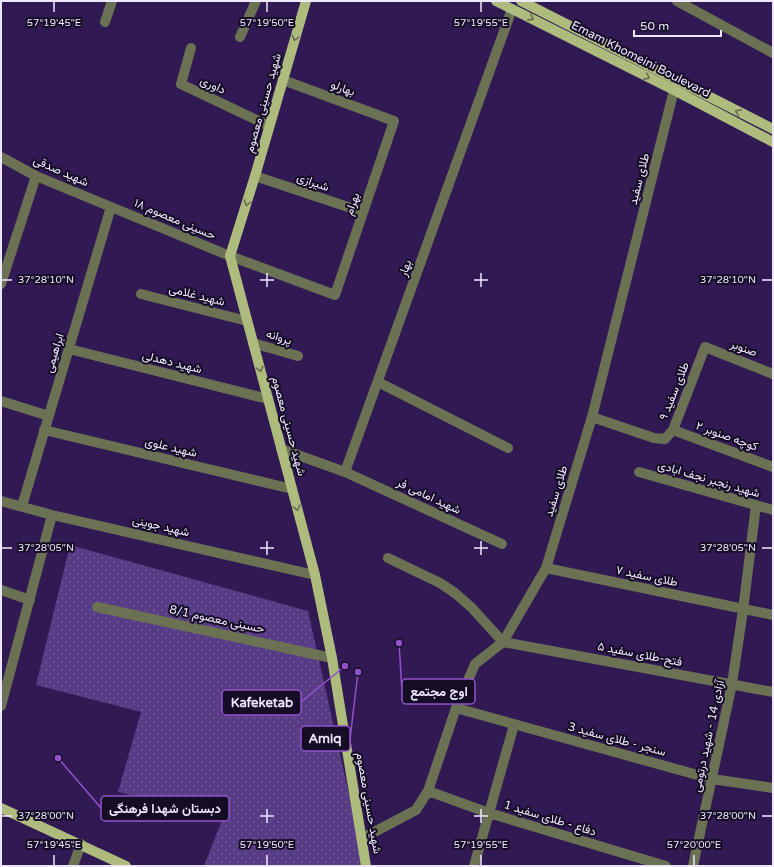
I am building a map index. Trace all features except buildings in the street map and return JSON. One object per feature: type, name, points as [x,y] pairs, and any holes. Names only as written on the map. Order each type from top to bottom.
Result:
[{"type":"main road","name":"شهید حسینی معصوم","points":[[306,1],[230,256],[315,575],[332,658],[366,866]]},
{"type":"main road","name":"Emam Khomeini Boulevard","points":[[496,1],[674,90],[773,142]]},
{"type":"main road","name":"Emam Khomeini Boulevard","points":[[521,1],[773,129]]},
{"type":"main road","points":[[1,808],[126,866]]},
{"type":"street","points":[[105,22],[112,1]]},
{"type":"street","points":[[240,37],[256,1]]},
{"type":"street","points":[[683,3],[773,53]]},
{"type":"street","name":"بهار","points":[[345,472],[512,9]]},
{"type":"street","name":"داوری","points":[[190,48],[181,84],[269,126]]},
{"type":"street","name":"بهارلو","points":[[283,80],[394,121]]},
{"type":"street","name":"طلای سفید","points":[[361,839],[416,810],[428,791],[456,708],[475,664],[503,642],[546,568],[592,417],[674,90]]},
{"type":"street","name":"بهرام","points":[[335,294],[394,121]]},
{"type":"street","name":"شهید صدقی","points":[[1,157],[36,176],[111,207]]},
{"type":"street","points":[[1,284],[36,176]]},
{"type":"street","name":"شیرازی","points":[[255,176],[363,212]]},
{"type":"street","name":"حسینی معصوم ۱۸","points":[[111,207],[230,256],[335,294]]},
{"type":"street","name":"ابراهیمی","points":[[22,506],[111,207]]},
{"type":"street","name":"شهید غلامی","points":[[141,294],[247,321]]},
{"type":"street","name":"پروانه","points":[[253,343],[298,356]]},
{"type":"street","name":"طلای سفید ۹","points":[[592,417],[654,438],[665,439],[673,430],[705,347]]},
{"type":"street","name":"صنوبر","points":[[705,347],[773,374]]},
{"type":"street","name":"شهید دهدلی","points":[[69,350],[268,399]]},
{"type":"street","points":[[378,382],[508,448]]},
{"type":"street","points":[[1,401],[49,416]]},
{"type":"street","name":"شهید علوی","points":[[44,430],[292,489]]},
{"type":"street","name":"کوچه صنوبر ۲","points":[[673,430],[773,467]]},
{"type":"street","points":[[281,449],[345,472]]},
{"type":"street","name":"شهید امامی فر","points":[[345,472],[502,544]]},
{"type":"street","name":"شهید رنجبر نجف ابادی","points":[[639,472],[773,510]]},
{"type":"street","name":"شهید جوینی","points":[[1,501],[52,515],[315,575]]},
{"type":"street","name":"آزادی 14 - شهید درتومی","points":[[693,866],[732,684],[744,610],[756,505]]},
{"type":"street","points":[[2,702],[52,515]]},
{"type":"street","points":[[388,558],[440,583],[472,608],[503,642]]},
{"type":"street","name":"طلای سفید ۷","points":[[546,568],[773,615]]},
{"type":"street","points":[[1,590],[30,600]]},
{"type":"street","name":"حسینی معصوم 8/1","points":[[97,607],[332,658]]},
{"type":"street","name":"فتح-طلای سفید ۵","points":[[503,642],[773,692]]},
{"type":"street","name":"سنجر - طلای سفید 3","points":[[456,708],[712,779],[773,788]]},
{"type":"street","points":[[474,866],[514,725]]},
{"type":"street","name":"دفاع - طلای سفید 1","points":[[428,791],[489,813],[666,866]]},
{"type":"street","points":[[73,866],[81,844]]},
{"type":"shaded area","points":[[70,545],[308,611],[365,866],[204,866],[224,815],[118,792],[141,712],[36,685]]},
{"type":"place","name":"اوج مجتمع","points":[[399,643]]},
{"type":"place","name":"Kafeketab","points":[[345,666]]},
{"type":"place","name":"Amiq","points":[[358,672]]},
{"type":"place","name":"دبستان شهدا فرهنگی","points":[[58,758]]}]
